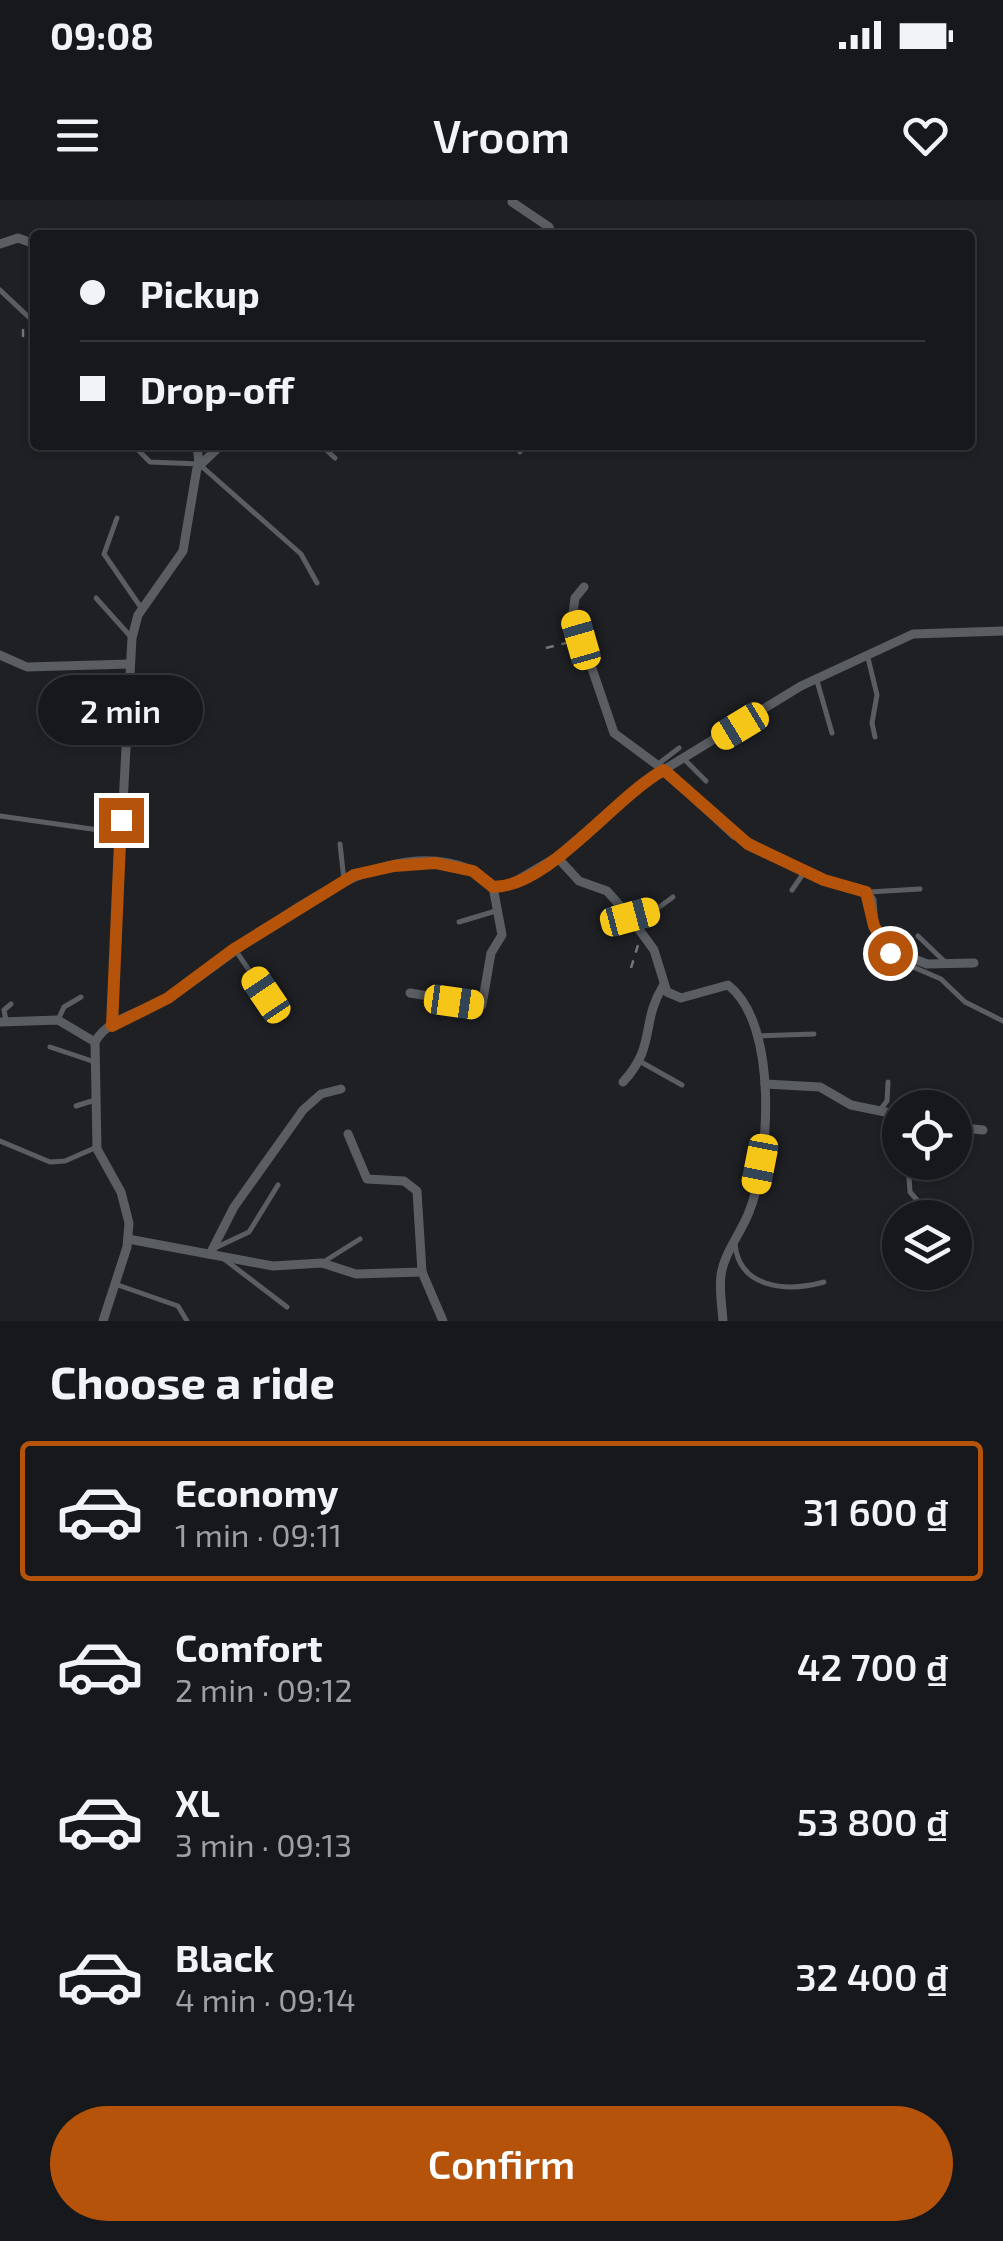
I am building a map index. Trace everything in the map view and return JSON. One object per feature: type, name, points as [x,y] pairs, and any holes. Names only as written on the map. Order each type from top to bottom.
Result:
[{"type":"street","points":[[512,202],[550,230]]},
{"type":"street","points":[[0,244],[18,238],[30,242]]},
{"type":"street","points":[[112,1026],[132,638],[142,608],[183,551],[199,464],[198,450]]},
{"type":"street","points":[[199,464],[215,450]]},
{"type":"street","points":[[584,587],[573,605],[610,729],[661,767],[734,835],[805,871],[866,892],[874,926],[885,944],[917,962],[974,964]]},
{"type":"street","points":[[493,887],[511,884],[557,857],[661,767],[684,758],[816,678],[928,631],[1003,631]]},
{"type":"street","points":[[0,655],[27,666],[130,664]]},
{"type":"street","points":[[557,857],[580,882],[606,892],[630,917],[654,950],[663,986],[680,998],[728,986],[740,998],[755,1036],[765,1084],[758,1176],[750,1211],[721,1273],[723,1321]]},
{"type":"street","points":[[94,1042],[112,1026],[168,998],[234,949],[344,880],[394,866],[435,863],[473,871],[493,887],[502,935],[492,953],[482,1005],[410,993]]},
{"type":"street","points":[[623,1082],[641,1062],[650,1008],[663,986]]},
{"type":"street","points":[[4,1022],[58,1020],[94,1042]]},
{"type":"street","points":[[94,1042],[97,1146],[127,1209],[128,1239],[102,1321]]},
{"type":"street","points":[[765,1084],[820,1087],[851,1105],[880,1110]]},
{"type":"street","points":[[212,1251],[234,1207],[303,1110],[321,1094],[342,1089]]},
{"type":"street","points":[[972,1129],[983,1130]]},
{"type":"street","points":[[348,1134],[367,1179],[404,1181],[418,1191],[422,1272],[443,1321]]},
{"type":"street","points":[[128,1239],[212,1251],[222,1257],[273,1266],[322,1262],[356,1274],[422,1272]]},
{"type":"lane","points":[[0,290],[30,321]]},
{"type":"lane","points":[[138,450],[150,462],[199,464],[301,554],[317,583]]},
{"type":"lane","points":[[326,450],[335,458]]},
{"type":"lane","points":[[116,518],[104,554],[142,608]]},
{"type":"lane","points":[[96,598],[132,638]]},
{"type":"lane","points":[[868,658],[877,696],[872,723],[875,737]]},
{"type":"lane","points":[[816,678],[823,713],[832,732]]},
{"type":"lane","points":[[661,767],[679,748]]},
{"type":"lane","points":[[684,758],[706,780]]},
{"type":"lane","points":[[0,816],[120,833]]},
{"type":"lane","points":[[340,844],[344,880]]},
{"type":"lane","points":[[792,890],[805,871]]},
{"type":"lane","points":[[866,892],[920,889]]},
{"type":"lane","points":[[630,917],[654,911],[673,897]]},
{"type":"lane","points":[[458,922],[500,909]]},
{"type":"lane","points":[[918,936],[948,965]]},
{"type":"lane","points":[[885,944],[897,960],[942,979],[965,1002],[1003,1021]]},
{"type":"lane","points":[[234,949],[266,995]]},
{"type":"lane","points":[[58,1020],[64,1007],[80,997]]},
{"type":"lane","points":[[4,1022],[4,1010],[11,1004]]},
{"type":"lane","points":[[755,1036],[814,1034]]},
{"type":"lane","points":[[50,1048],[95,1062]]},
{"type":"lane","points":[[641,1062],[682,1084]]},
{"type":"lane","points":[[880,1110],[886,1101],[888,1082]]},
{"type":"lane","points":[[76,1106],[95,1100]]},
{"type":"lane","points":[[0,1140],[50,1162],[65,1161],[97,1146]]},
{"type":"lane","points":[[212,1251],[249,1232],[278,1185]]},
{"type":"lane","points":[[322,1262],[360,1239]]},
{"type":"lane","points":[[735,1241],[738,1262],[761,1282],[795,1287],[824,1282]]},
{"type":"lane","points":[[222,1257],[286,1307]]},
{"type":"lane","points":[[115,1284],[178,1306],[187,1321]]},
{"type":"path","points":[[23,337],[26,319]]},
{"type":"path","points":[[546,648],[581,640]]},
{"type":"path","points":[[631,968],[642,932]]},
{"type":"route","points":[[121,820],[110,990],[112,1026],[168,998],[234,949],[354,875],[394,866],[435,863],[473,871],[493,887],[511,884],[564,852],[634,790],[664,770],[748,844],[824,880],[866,892],[872,900],[874,926],[890,953]]}]
